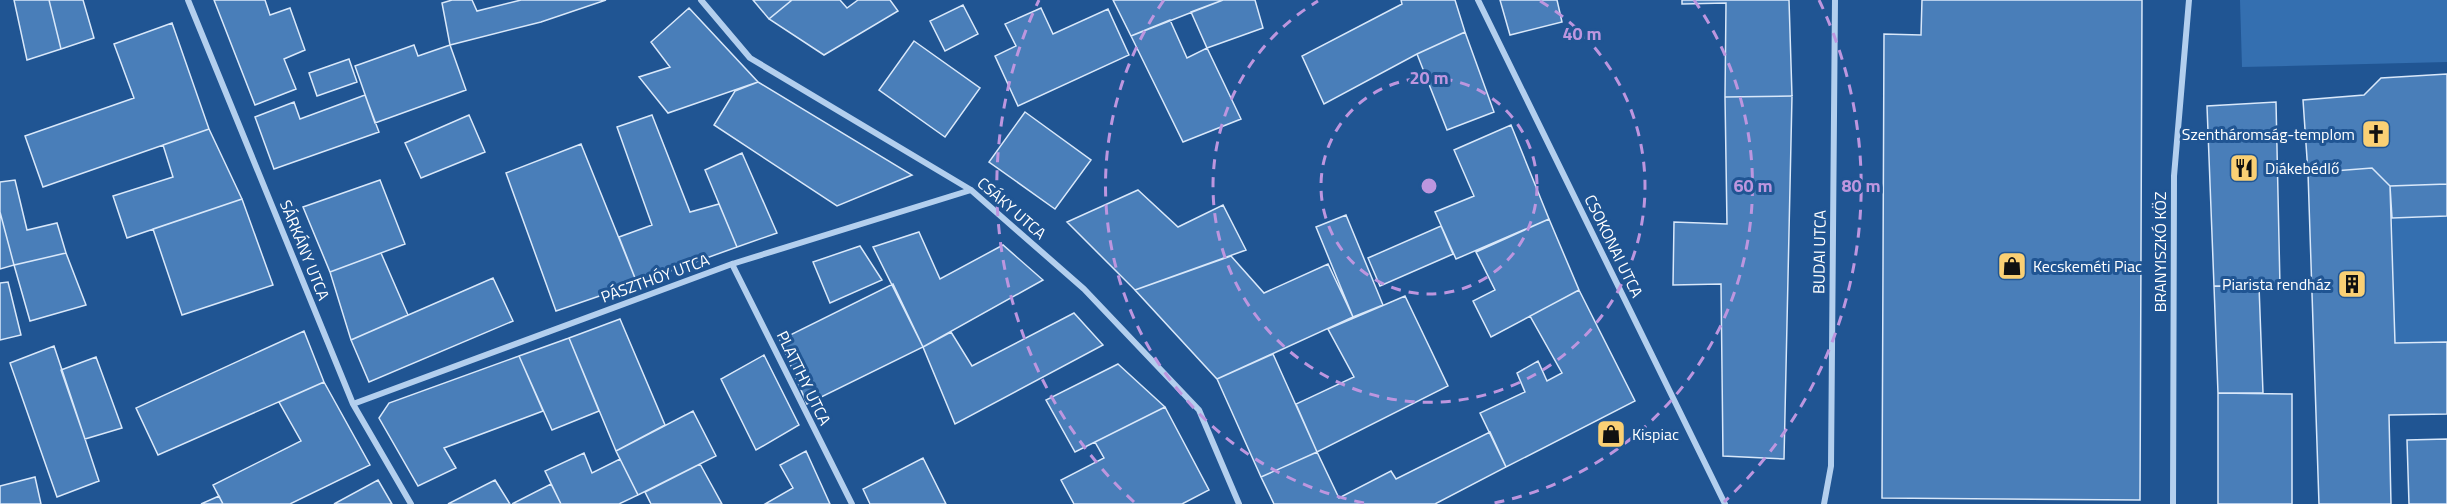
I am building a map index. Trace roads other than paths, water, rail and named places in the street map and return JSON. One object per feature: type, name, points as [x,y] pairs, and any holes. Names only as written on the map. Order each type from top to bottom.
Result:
[{"type":"street","name":"SÁRKÁNY UTCA","points":[[188,0],[353,404],[411,504]]},
{"type":"street","name":"CSÁKY UTCA","points":[[700,0],[750,58],[971,190],[1084,289],[1199,410],[1239,504]]},
{"type":"street","name":"CSOKONAI UTCA","points":[[1478,0],[1725,504]]},
{"type":"street","name":"BUDAI UTCA","points":[[1824,504],[1831,466],[1835,0]]},
{"type":"street","name":"BRANYISZKÓ KÖZ","points":[[2173,504],[2174,176],[2189,0]]},
{"type":"street","name":"PÁSZTHÓY UTCA","points":[[353,404],[732,264],[971,190]]},
{"type":"street","name":"PLATTHY UTCA","points":[[732,264],[852,504]]},
{"type":"place","name":"Szentháromság-templom","points":[[2376,134]]},
{"type":"place","name":"Diákebédlő","points":[[2244,168]]},
{"type":"place","name":"Kecskeméti Piac","points":[[2012,266]]},
{"type":"place","name":"Piarista rendház","points":[[2352,284]]},
{"type":"place","name":"Kispiac","points":[[1611,434]]}]
